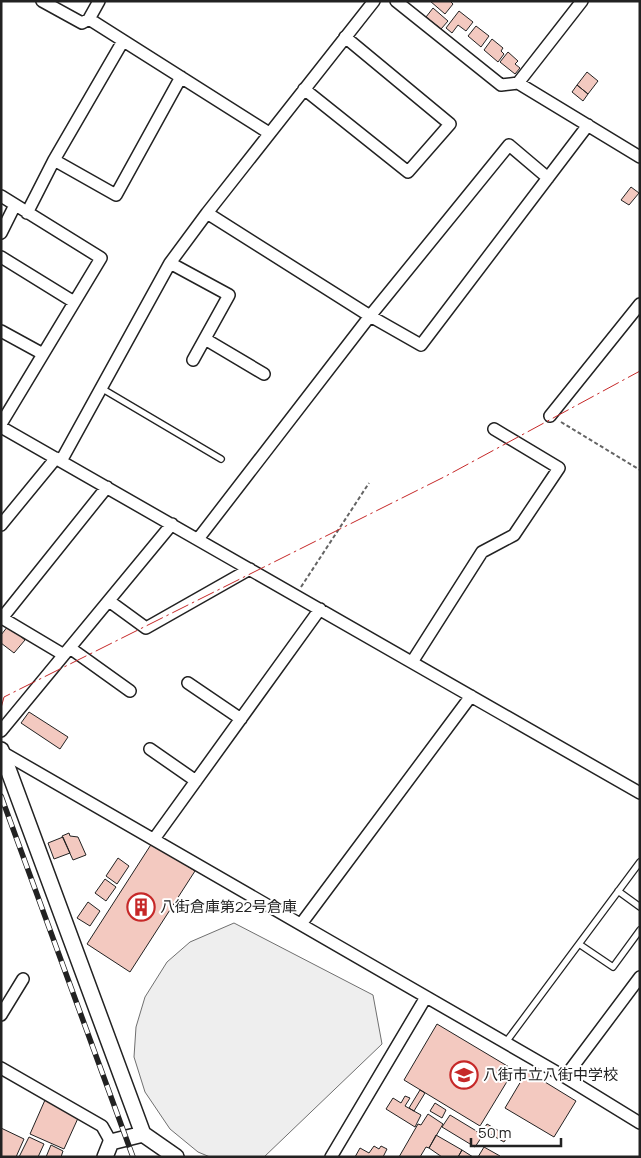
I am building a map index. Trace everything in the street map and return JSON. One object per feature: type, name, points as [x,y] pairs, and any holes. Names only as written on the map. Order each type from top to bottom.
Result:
[{"type":"street","points":[[42,1],[82,23],[89,19],[99,1]]},
{"type":"street","points":[[1,525],[58,459],[101,388],[170,263],[207,213],[374,1]]},
{"type":"street","points":[[396,1],[500,85],[518,82],[640,157]]},
{"type":"street","points":[[518,82],[582,1]]},
{"type":"street","points":[[89,19],[270,134]]},
{"type":"street","points":[[304,89],[408,172],[450,124],[345,37]]},
{"type":"street","points":[[27,213],[54,160],[123,41]]},
{"type":"street","points":[[54,160],[116,195],[181,78]]},
{"type":"street","points":[[207,213],[370,316],[421,345],[588,126]]},
{"type":"street","points":[[198,539],[370,316],[508,144],[548,178]]},
{"type":"street","points":[[1,196],[101,258],[1,426],[640,793]]},
{"type":"street","points":[[1,233],[15,205]]},
{"type":"street","points":[[1,257],[74,302]]},
{"type":"street","points":[[170,263],[229,295],[193,360]]},
{"type":"street","points":[[550,416],[640,304]]},
{"type":"street","points":[[1,331],[43,354]]},
{"type":"street","points":[[205,339],[264,374]]},
{"type":"street","points":[[412,662],[482,552],[514,535],[559,468],[494,429]]},
{"type":"street","points":[[107,487],[2,618],[67,651],[130,691]]},
{"type":"street","points":[[1,731],[172,524]]},
{"type":"street","points":[[109,601],[146,628],[250,569]]},
{"type":"street","points":[[154,840],[320,609]]},
{"type":"street","points":[[188,683],[241,719]]},
{"type":"street","points":[[301,924],[471,696]]},
{"type":"street","points":[[150,748],[196,781]]},
{"type":"street","points":[[2,751],[565,1076],[640,1123]]},
{"type":"street","points":[[2,751],[143,1134],[176,1157]]},
{"type":"street","points":[[565,1076],[640,977]]},
{"type":"street","points":[[1,1015],[23,979]]},
{"type":"street","points":[[331,1157],[426,996]]},
{"type":"street","points":[[1,1068],[102,1126],[110,1149],[143,1134]]},
{"type":"lane","points":[[101,388],[221,459]]},
{"type":"lane","points":[[506,1042],[640,862]]},
{"type":"lane","points":[[618,891],[640,907]]},
{"type":"lane","points":[[579,944],[613,967],[640,930]]},
{"type":"path","points":[[550,416],[640,470]]},
{"type":"path","points":[[296,596],[369,483]]},
{"type":"shaded area","points":[[234,923],[373,995],[382,1044],[264,1157],[210,1157],[198,1152],[170,1129],[145,1092],[134,1057],[136,1027],[145,997],[167,962],[190,942]]},
{"type":"building","points":[[430,1],[450,1],[453,4],[445,14]]},
{"type":"building","points":[[433,8],[448,21],[441,29],[426,17]]},
{"type":"building","points":[[459,11],[473,22],[466,31],[458,25],[452,33],[446,28]]},
{"type":"building","points":[[476,26],[489,36],[481,47],[468,36]]},
{"type":"building","points":[[492,39],[503,48],[501,51],[504,54],[498,62],[484,50]]},
{"type":"building","points":[[508,52],[518,61],[515,64],[520,68],[515,74],[500,62]]},
{"type":"building","points":[[587,72],[598,81],[588,94],[577,85]]},
{"type":"building","points":[[577,85],[588,94],[583,101],[572,92]]},
{"type":"building","points":[[631,187],[639,193],[629,205],[621,200]]},
{"type":"building","points":[[8,626],[25,640],[14,653],[1,643],[1,635]]},
{"type":"building","points":[[29,712],[68,737],[60,749],[21,723]]},
{"type":"building","points":[[69,833],[70,836],[78,837],[86,855],[73,860],[62,836]]},
{"type":"building","points":[[63,837],[70,853],[54,859],[48,843]]},
{"type":"building","name":"八街倉庫第22号倉庫","points":[[152,843],[195,871],[130,972],[87,944]]},
{"type":"building","points":[[118,858],[129,866],[117,884],[106,876]]},
{"type":"building","points":[[105,879],[116,887],[106,901],[95,893]]},
{"type":"building","points":[[88,902],[100,911],[90,926],[77,918]]},
{"type":"building","points":[[437,1024],[514,1070],[480,1126],[404,1080]]},
{"type":"building","points":[[527,1071],[576,1101],[554,1137],[505,1108]]},
{"type":"building","points":[[420,1090],[425,1093],[414,1111],[409,1108]]},
{"type":"building","points":[[405,1096],[410,1098],[405,1106],[421,1115],[415,1127],[386,1109],[393,1098],[401,1103]]},
{"type":"building","points":[[45,1100],[79,1116],[64,1149],[30,1134]]},
{"type":"building","points":[[435,1103],[446,1110],[442,1118],[430,1111]]},
{"type":"building","points":[[428,1114],[443,1124],[429,1148],[426,1147],[420,1157],[399,1157],[418,1124],[421,1125]]},
{"type":"building","points":[[450,1115],[483,1135],[475,1147],[442,1127]]},
{"type":"building","points":[[487,1124],[508,1136],[504,1142],[483,1130]]},
{"type":"building","points":[[1,1128],[24,1139],[16,1157],[1,1157]]},
{"type":"building","points":[[436,1135],[462,1150],[458,1157],[442,1157],[429,1148]]},
{"type":"building","points":[[29,1137],[44,1144],[38,1157],[19,1157]]},
{"type":"building","points":[[51,1145],[63,1151],[61,1157],[46,1157]]},
{"type":"building","points":[[374,1146],[379,1149],[381,1146],[387,1149],[383,1157],[355,1157],[360,1148],[369,1153]]},
{"type":"building","points":[[484,1147],[500,1156],[500,1157],[478,1157]]},
{"type":"building","points":[[462,1150],[473,1157],[458,1157]]},
{"type":"railway","points":[[1,796],[133,1157]]},
{"type":"power","points":[[1,708],[4,697],[446,476],[640,371]]},
{"type":"place","name":"八街倉庫第22号倉庫","points":[[141,907]]},
{"type":"place","name":"八街市立八街中学校","points":[[464,1075]]}]
